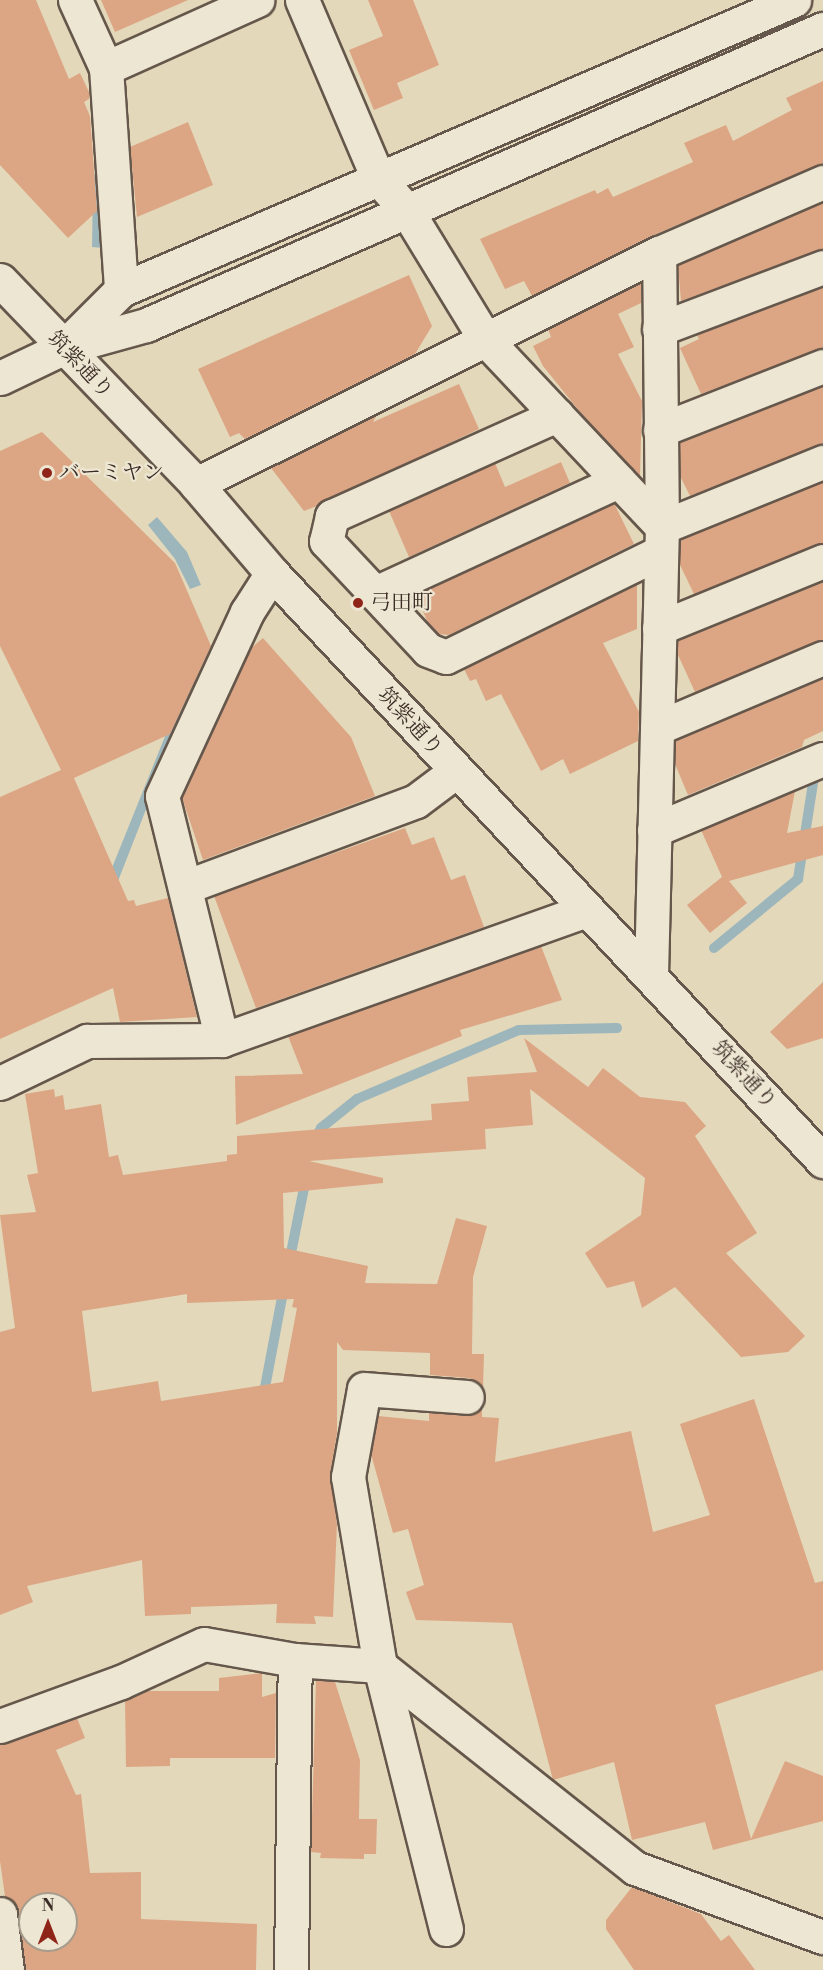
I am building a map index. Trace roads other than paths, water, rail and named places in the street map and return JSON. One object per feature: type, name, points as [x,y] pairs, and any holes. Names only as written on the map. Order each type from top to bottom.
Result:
[{"type":"street","points":[[75,0],[106,68],[121,291]]},
{"type":"street","points":[[106,68],[257,0]]},
{"type":"street","points":[[302,0],[378,178],[407,211],[484,339],[618,481],[661,540]]},
{"type":"street","points":[[63,348],[121,291],[794,0]]},
{"type":"street","points":[[0,378],[63,348],[146,325],[823,29]]},
{"type":"street","points":[[196,484],[659,254],[823,182]]},
{"type":"street","points":[[651,975],[661,540],[659,254]]},
{"type":"street","points":[[659,329],[823,267]]},
{"type":"street","name":"筑紫通り","points":[[0,280],[196,484],[272,573],[585,910],[651,975],[823,1161]]},
{"type":"street","points":[[660,430],[823,366]]},
{"type":"street","points":[[557,416],[332,516],[326,541],[428,650],[446,657],[661,540],[823,462]]},
{"type":"street","points":[[375,593],[618,481]]},
{"type":"street","points":[[659,628],[823,561]]},
{"type":"street","points":[[222,1040],[162,796],[247,612],[272,573]]},
{"type":"street","points":[[657,728],[823,658]]},
{"type":"street","points":[[654,830],[823,759]]},
{"type":"street","points":[[185,887],[416,801],[456,771]]},
{"type":"street","points":[[0,1083],[87,1041],[222,1040],[585,910]]},
{"type":"street","points":[[447,1929],[380,1666],[348,1477],[364,1389],[467,1397]]},
{"type":"street","points":[[0,1726],[121,1682],[204,1644],[295,1660],[380,1666],[635,1868],[823,1937]]},
{"type":"street","points":[[291,1970],[295,1660]]},
{"type":"street","points":[[0,1914],[7,1970]]},
{"type":"water","points":[[0,71],[94,173],[103,188],[103,248],[92,247],[93,190]]},
{"type":"water","points":[[157,517],[187,552],[201,585],[190,589],[175,559],[148,525]]},
{"type":"water","points":[[189,677],[197,679],[111,899],[103,890]]},
{"type":"waterway","points":[[714,948],[798,879],[815,771]]},
{"type":"waterway","points":[[315,1139],[321,1128],[357,1099],[519,1030],[617,1028]]},
{"type":"waterway","points":[[289,1263],[306,1178]]},
{"type":"waterway","points":[[263,1398],[284,1287]]},
{"type":"place","name":"バーミヤン","points":[[47,473]]},
{"type":"place","name":"弓田町","points":[[358,603]]}]
